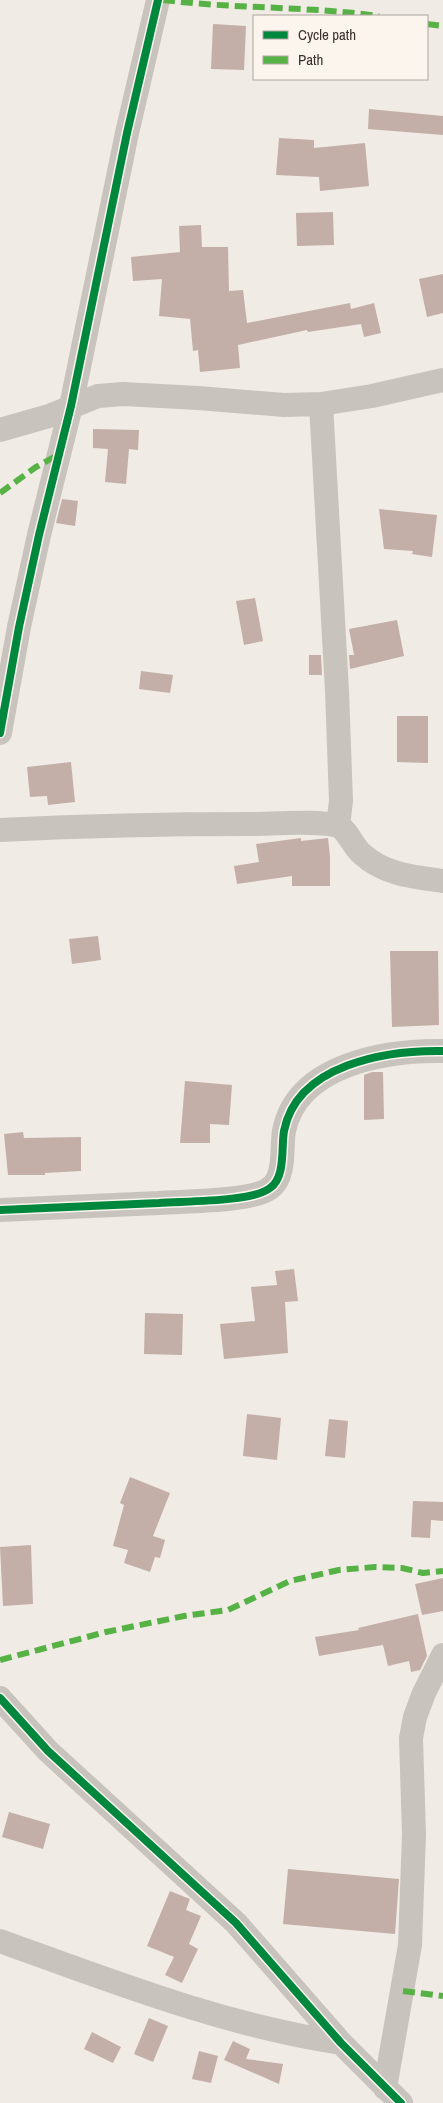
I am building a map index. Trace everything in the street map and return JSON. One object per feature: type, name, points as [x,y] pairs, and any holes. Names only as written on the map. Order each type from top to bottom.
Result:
[{"type":"street","points":[[0,733],[19,627],[71,406],[119,168],[158,0]]},
{"type":"street","points":[[0,430],[49,416],[98,396],[123,394],[276,405],[321,404],[372,396],[443,380]]},
{"type":"street","points":[[321,404],[337,691],[341,801],[338,826]]},
{"type":"street","points":[[0,830],[165,824],[310,824],[338,826],[344,830],[352,844],[378,866],[397,874],[443,881]]},
{"type":"street","points":[[0,1210],[198,1200],[261,1193],[271,1188],[277,1180],[284,1130],[290,1111],[297,1098],[308,1088],[349,1064],[378,1057],[418,1051],[443,1051]]},
{"type":"street","points":[[393,2095],[410,1945],[414,1834],[411,1738],[415,1716],[421,1700],[443,1655]]},
{"type":"street","points":[[0,1698],[48,1751],[236,1923],[341,2044],[393,2095]]},
{"type":"street","points":[[0,1941],[117,1983],[218,2016],[299,2037],[341,2044]]},
{"type":"building","points":[[213,24],[246,26],[244,70],[211,69]]},
{"type":"building","points":[[369,109],[443,116],[443,135],[368,129]]},
{"type":"building","points":[[279,138],[314,140],[314,148],[365,143],[369,186],[320,191],[319,177],[276,175]]},
{"type":"building","points":[[333,212],[334,245],[297,246],[296,213]]},
{"type":"building","points":[[201,225],[202,247],[228,247],[229,291],[243,290],[247,323],[350,303],[351,309],[374,303],[381,333],[364,337],[361,324],[308,332],[307,330],[238,345],[240,368],[200,372],[198,350],[193,351],[190,319],[159,316],[162,279],[133,281],[131,257],[180,252],[179,226]]},
{"type":"building","points":[[443,274],[443,313],[427,317],[419,279]]},
{"type":"building","points":[[93,429],[139,430],[138,450],[129,449],[126,484],[105,482],[108,449],[93,448]]},
{"type":"building","points":[[62,499],[78,501],[75,526],[56,523]]},
{"type":"building","points":[[379,509],[437,515],[432,557],[412,554],[413,551],[384,549]]},
{"type":"building","points":[[255,598],[263,641],[244,645],[236,601]]},
{"type":"building","points":[[397,620],[404,656],[350,669],[349,655],[354,655],[349,629]]},
{"type":"building","points":[[309,655],[321,655],[322,675],[309,675]]},
{"type":"building","points":[[141,671],[173,675],[170,693],[139,689]]},
{"type":"building","points":[[397,716],[428,716],[428,763],[397,762]]},
{"type":"building","points":[[71,762],[75,802],[48,805],[47,796],[30,797],[27,767]]},
{"type":"building","points":[[301,838],[301,841],[328,838],[330,886],[292,886],[292,876],[237,884],[234,866],[259,862],[256,844]]},
{"type":"building","points":[[98,936],[101,960],[72,964],[69,939]]},
{"type":"building","points":[[390,951],[438,951],[439,1025],[392,1027]]},
{"type":"building","points":[[372,1072],[383,1072],[384,1119],[364,1120],[364,1075]]},
{"type":"building","points":[[185,1081],[232,1085],[229,1125],[210,1124],[210,1143],[180,1143]]},
{"type":"building","points":[[23,1132],[24,1138],[81,1137],[81,1171],[45,1173],[45,1175],[8,1175],[4,1134]]},
{"type":"building","points":[[294,1269],[298,1301],[285,1302],[288,1353],[224,1359],[220,1324],[255,1321],[251,1287],[277,1285],[275,1271]]},
{"type":"building","points":[[145,1313],[183,1314],[182,1355],[144,1354]]},
{"type":"building","points":[[247,1414],[281,1418],[277,1460],[243,1456]]},
{"type":"building","points":[[329,1419],[348,1421],[345,1458],[325,1456]]},
{"type":"building","points":[[130,1477],[170,1493],[153,1536],[165,1540],[160,1558],[155,1557],[150,1572],[124,1563],[128,1550],[113,1546],[124,1505],[120,1503]]},
{"type":"building","points":[[413,1501],[443,1502],[443,1521],[431,1520],[430,1538],[411,1537]]},
{"type":"building","points":[[31,1545],[33,1604],[3,1606],[0,1547]]},
{"type":"building","points":[[443,1578],[443,1611],[422,1615],[415,1584]]},
{"type":"building","points":[[418,1614],[427,1656],[420,1670],[411,1672],[409,1661],[388,1666],[383,1645],[319,1656],[315,1637],[359,1630],[358,1628]]},
{"type":"building","points":[[9,1812],[50,1824],[43,1849],[2,1837]]},
{"type":"building","points":[[288,1869],[399,1879],[395,1934],[283,1924]]},
{"type":"building","points":[[170,1891],[190,1899],[186,1910],[201,1916],[189,1944],[198,1949],[182,1983],[165,1975],[174,1957],[147,1946]]},
{"type":"building","points":[[149,2018],[168,2026],[153,2062],[134,2054]]},
{"type":"building","points":[[92,2032],[121,2047],[113,2063],[84,2049]]},
{"type":"building","points":[[233,2041],[250,2049],[246,2059],[283,2064],[279,2084],[224,2060]]},
{"type":"building","points":[[199,2051],[218,2056],[211,2083],[192,2079]]},
{"type":"marked path","points":[[163,0],[370,15]]},
{"type":"marked path","points":[[428,24],[443,26]]},
{"type":"marked path","points":[[0,493],[36,467],[58,455]]},
{"type":"marked path","points":[[0,1660],[106,1632],[184,1616],[228,1610],[290,1581],[339,1570],[375,1567],[402,1568],[423,1573],[443,1571]]},
{"type":"marked path","points":[[403,1991],[443,1996]]},
{"type":"cycle path","points":[[0,733],[19,627],[39,535],[71,406],[127,133],[158,0]]},
{"type":"cycle path","points":[[0,1210],[217,1200],[261,1193],[270,1188],[279,1177],[284,1131],[292,1108],[306,1090],[325,1076],[372,1058],[421,1051],[443,1051]]},
{"type":"cycle path","points":[[0,1698],[48,1751],[236,1923],[341,2043],[401,2103]]}]
